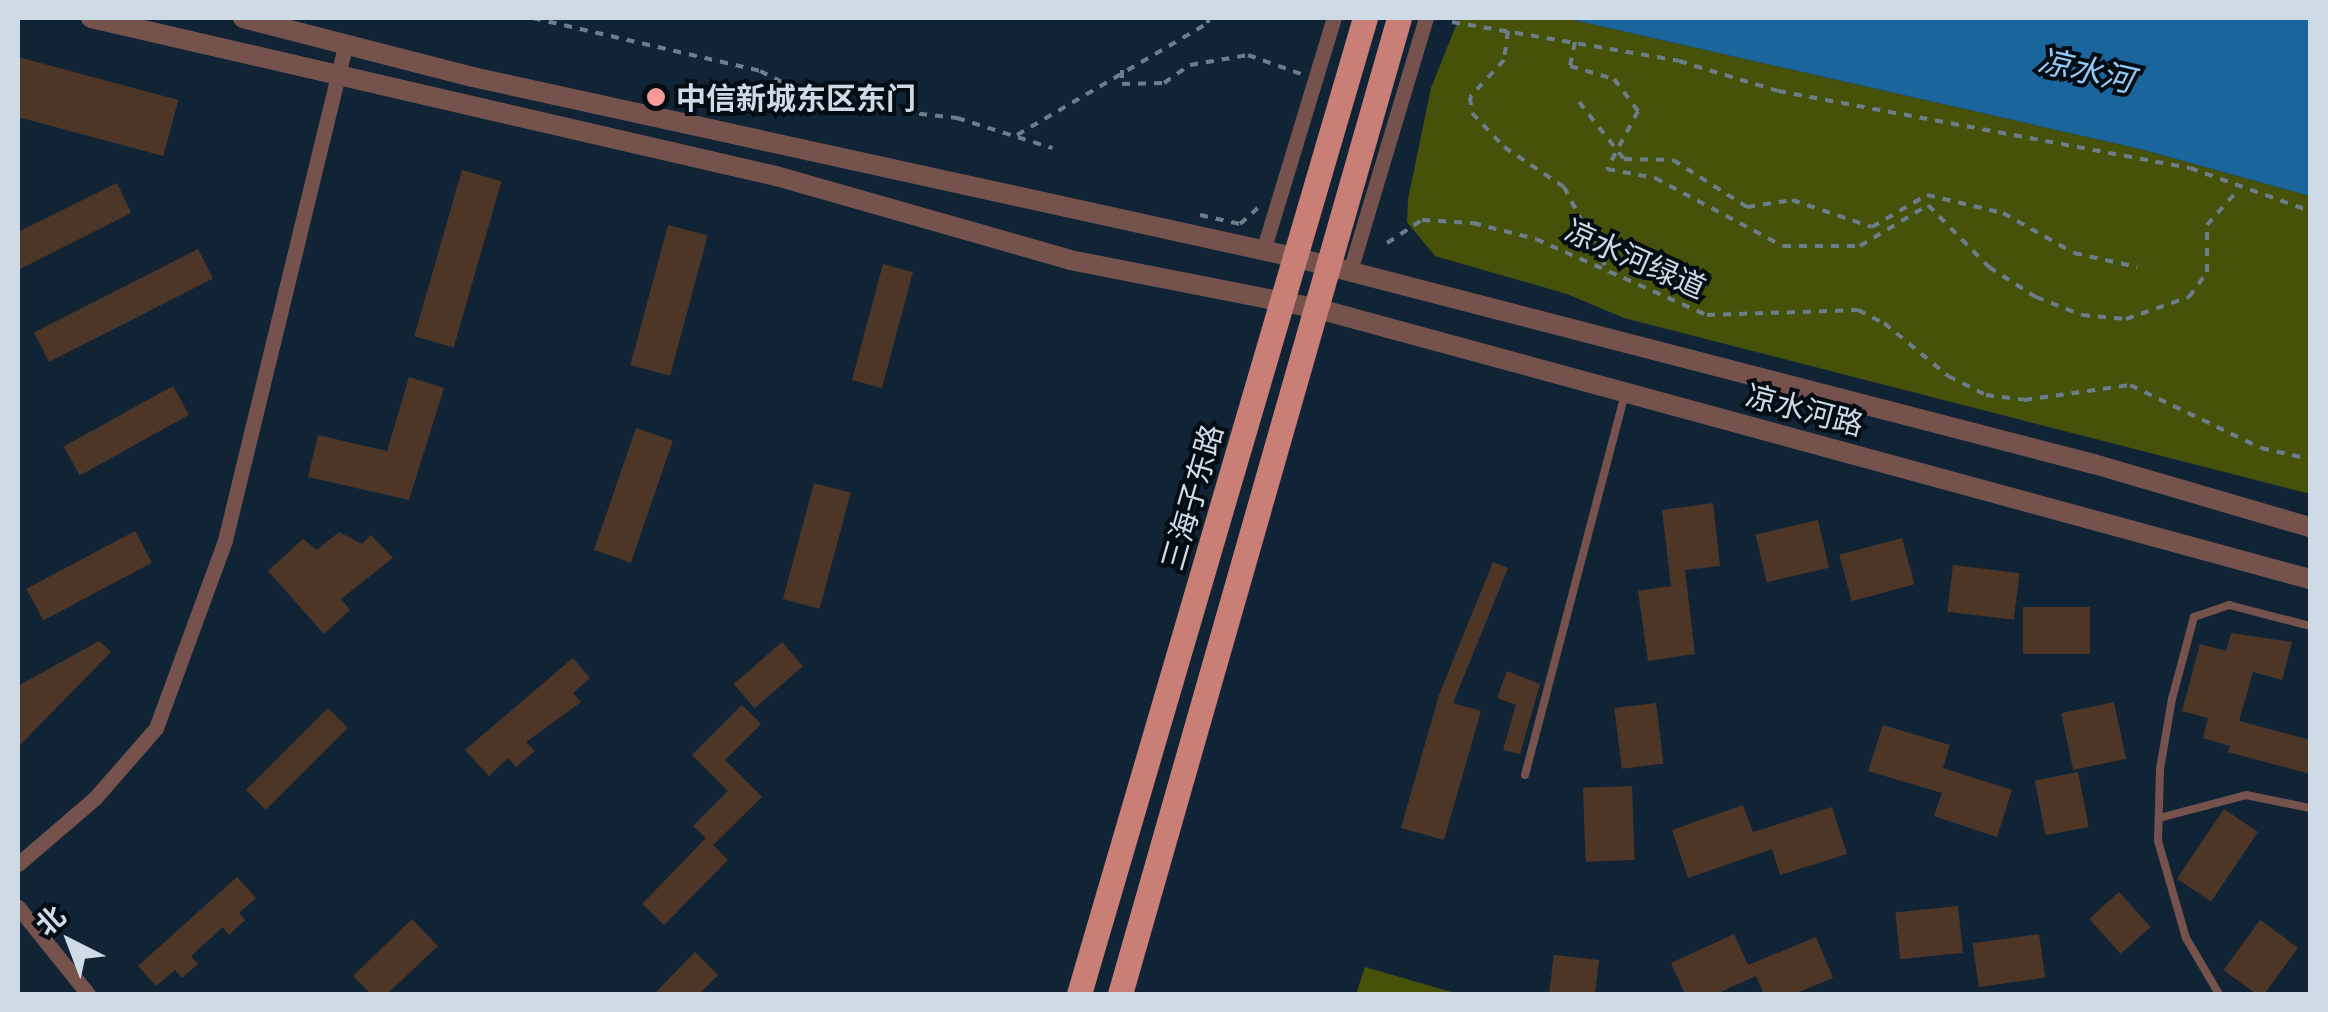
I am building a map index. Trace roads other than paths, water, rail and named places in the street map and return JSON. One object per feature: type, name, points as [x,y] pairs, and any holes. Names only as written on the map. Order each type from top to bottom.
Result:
[{"type":"main road","name":"三海子东路","points":[[1078,994],[1365,18]]},
{"type":"main road","points":[[1120,994],[1316,308],[1338,268],[1414,24]]},
{"type":"street","name":"凉水河路","points":[[91,18],[776,176],[1070,260],[1316,308],[2310,578]]},
{"type":"street","name":"凉水河路","points":[[243,18],[473,77],[1294,257],[2094,464],[2310,527]]},
{"type":"street","points":[[1263,251],[1335,18]]},
{"type":"street","points":[[18,864],[95,798],[156,728],[225,540],[346,42]]},
{"type":"street","points":[[18,906],[88,994]]},
{"type":"lane","points":[[1524,775],[1626,391]]},
{"type":"lane","points":[[2219,994],[2186,938],[2158,841],[2172,699],[2194,616],[2229,605],[2310,626]]},
{"type":"lane","points":[[2159,818],[2246,795],[2310,808]]},
{"type":"water","name":"凉水河","points":[[1565,18],[2310,18],[2310,196],[2140,149]]},
{"type":"place","name":"中信新城东区东门","points":[[656,97]]}]
